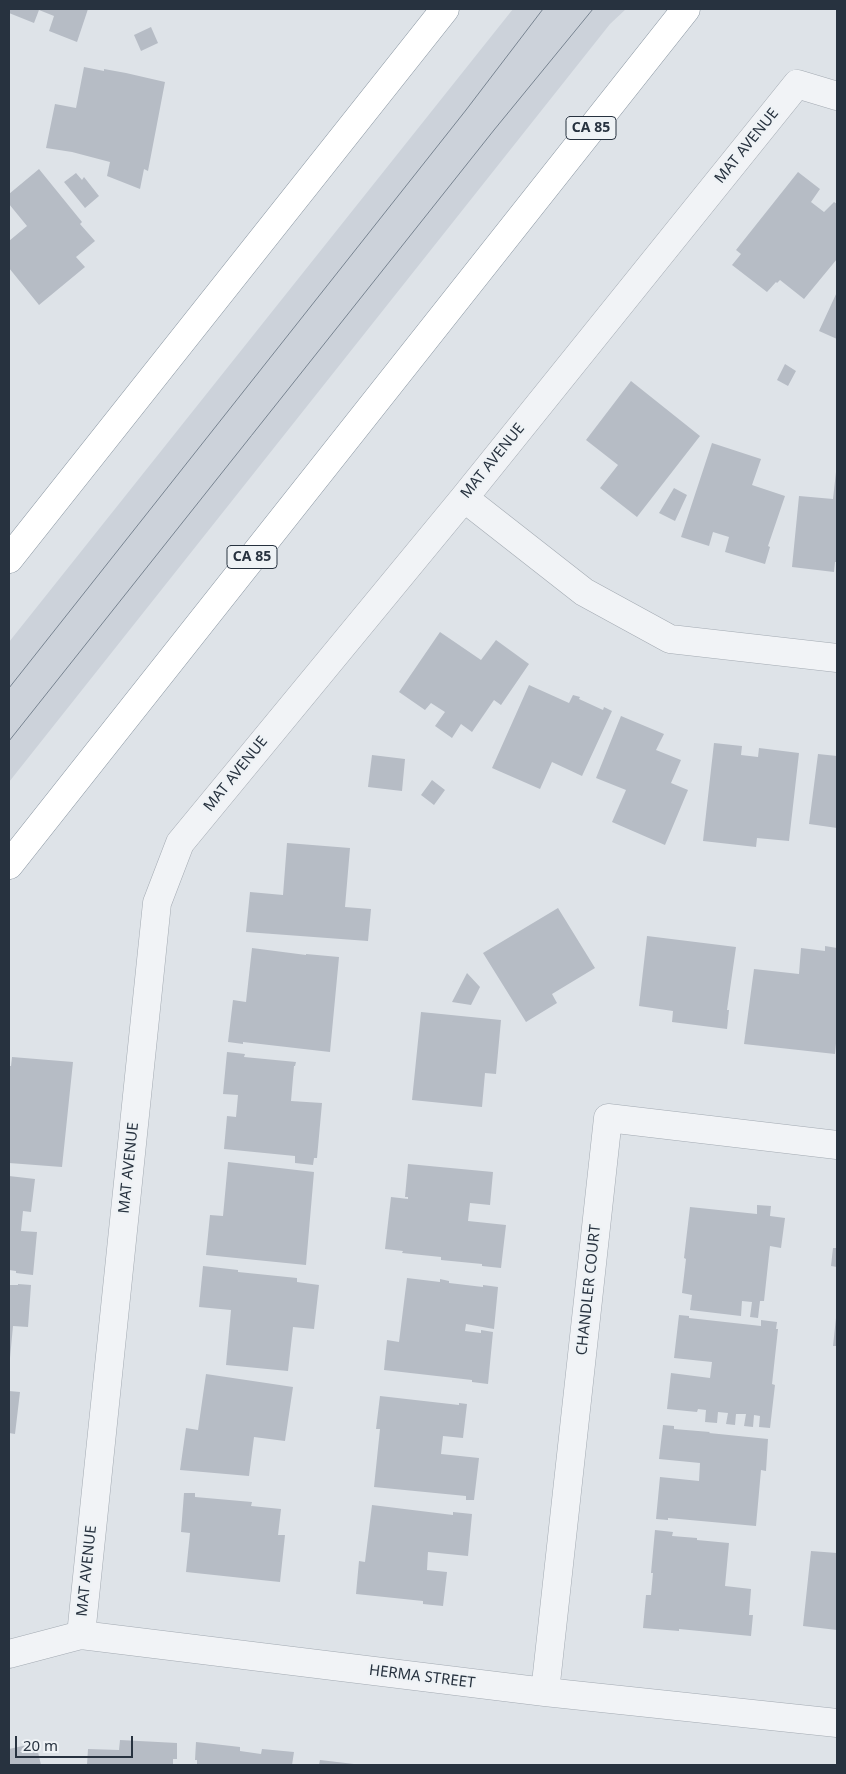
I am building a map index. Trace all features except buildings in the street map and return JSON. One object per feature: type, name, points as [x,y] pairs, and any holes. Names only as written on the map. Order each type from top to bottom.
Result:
[{"type":"highway","points":[[9,559],[445,9]]},
{"type":"highway","name":"CA 85","points":[[9,866],[686,9]]},
{"type":"street","name":"MAT AVENUE","points":[[80,1635],[157,903],[180,843],[464,498],[797,84],[837,96]]},
{"type":"street","points":[[464,498],[584,592],[670,639],[837,658]]},
{"type":"street","name":"CHANDLER COURT","points":[[545,1692],[608,1118],[837,1145]]},
{"type":"street","name":"HERMA STREET","points":[[9,1654],[80,1635],[545,1692],[837,1723]]},
{"type":"shaded area","points":[[513,9],[626,9],[610,24],[9,782],[9,642]]},
{"type":"tram line","points":[[9,688],[466,110],[543,9]]},
{"type":"tram line","points":[[9,741],[494,130],[593,9]]}]
